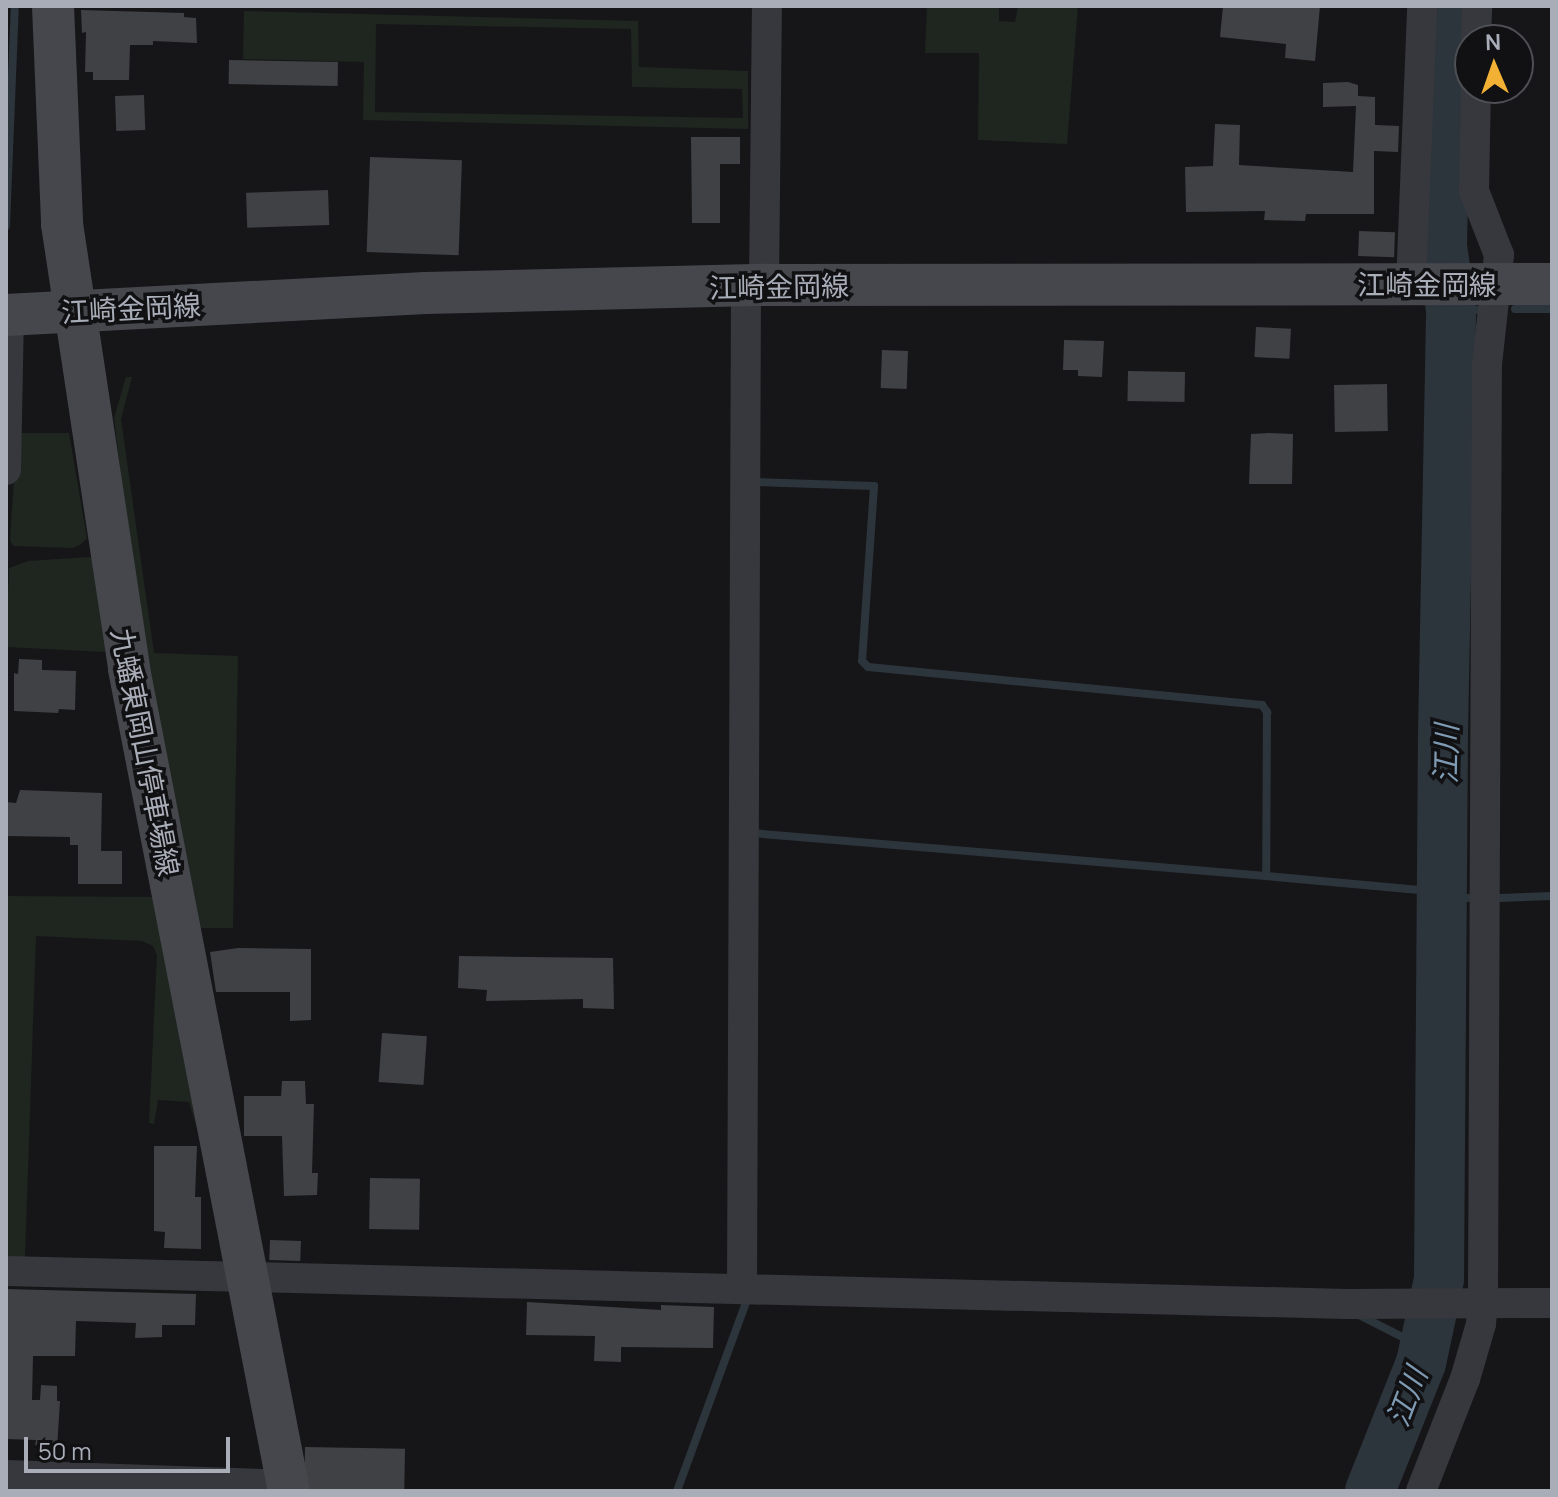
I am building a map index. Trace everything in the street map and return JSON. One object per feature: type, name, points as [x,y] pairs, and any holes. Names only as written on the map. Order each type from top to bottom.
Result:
[{"type":"main road","name":"九蟠東岡山停車場線","points":[[53,6],[62,224],[129,669],[289,1488]]},
{"type":"main road","name":"江崎金岡線","points":[[8,315],[425,293],[755,285],[1552,284]]},
{"type":"street","points":[[742,1287],[755,285],[767,6]]},
{"type":"street","points":[[1417,285],[1422,6]]},
{"type":"street","points":[[1421,1491],[1465,1379],[1474,1302],[1487,364],[1489,284],[1499,255],[1474,191],[1476,104]]},
{"type":"street","points":[[6,470],[8,315]]},
{"type":"street","points":[[6,1271],[248,1274],[1408,1303],[1552,1303]]},
{"type":"street","points":[[6,1475],[289,1488]]},
{"type":"shaded area","points":[[927,6],[999,8],[999,21],[1015,22],[1018,6],[1078,6],[1067,144],[978,140],[979,53],[925,53]]},
{"type":"shaded area","points":[[244,11],[638,21],[639,67],[748,71],[748,129],[363,120],[364,62],[243,59]],"holes":[[[376,24],[631,29],[632,87],[742,89],[743,118],[375,112]]]},
{"type":"shaded area","points":[[126,377],[132,377],[121,419],[154,653],[238,656],[233,928],[196,928],[143,656],[114,418]]},
{"type":"shaded area","points":[[17,433],[69,433],[87,538],[80,545],[73,548],[13,546],[10,540]]},
{"type":"shaded area","points":[[90,557],[95,561],[106,652],[6,647],[9,568],[28,561]]},
{"type":"shaded area","points":[[6,896],[155,897],[202,1132],[198,1132],[189,1102],[158,1100],[154,1124],[149,1123],[157,955],[153,946],[142,941],[36,936],[25,1257],[6,1257]]},
{"type":"building","points":[[1223,6],[1320,6],[1315,61],[1285,58],[1286,44],[1220,37]]},
{"type":"building","points":[[81,10],[184,13],[184,17],[196,18],[197,43],[153,41],[153,45],[130,45],[129,80],[93,80],[93,72],[85,72],[86,32],[82,33]]},
{"type":"building","points":[[229,60],[338,62],[338,86],[229,84]]},
{"type":"building","points":[[1348,82],[1358,85],[1358,96],[1375,97],[1375,125],[1399,126],[1398,152],[1374,151],[1374,214],[1306,214],[1305,221],[1264,220],[1265,211],[1186,212],[1185,167],[1213,166],[1215,124],[1240,125],[1239,165],[1353,172],[1356,106],[1323,107],[1323,83]]},
{"type":"building","points":[[144,95],[145,130],[116,131],[115,96]]},
{"type":"building","points":[[691,137],[740,137],[740,164],[720,164],[720,223],[692,223]]},
{"type":"building","points":[[370,157],[462,160],[459,255],[367,252]]},
{"type":"building","points":[[328,190],[329,225],[247,228],[246,193]]},
{"type":"building","points":[[1359,231],[1395,232],[1394,257],[1358,256]]},
{"type":"building","points":[[1256,327],[1291,329],[1289,359],[1254,357]]},
{"type":"building","points":[[1064,340],[1104,341],[1102,377],[1078,376],[1078,370],[1063,370]]},
{"type":"building","points":[[882,350],[908,351],[907,389],[881,388]]},
{"type":"building","points":[[1128,371],[1185,372],[1184,402],[1127,401]]},
{"type":"building","points":[[1387,384],[1388,431],[1335,432],[1334,385]]},
{"type":"building","points":[[1251,434],[1293,434],[1292,484],[1249,484]]},
{"type":"building","points":[[19,659],[42,660],[42,670],[76,671],[75,710],[59,709],[58,713],[14,711],[14,673],[18,674]]},
{"type":"building","points":[[20,790],[102,793],[101,851],[122,851],[122,884],[78,884],[78,845],[70,845],[70,837],[6,836],[6,802],[16,803]]},
{"type":"building","points":[[238,948],[311,949],[311,1020],[290,1021],[290,992],[216,992],[210,952]]},
{"type":"building","points":[[459,956],[613,958],[614,1009],[583,1008],[583,999],[486,1001],[487,990],[458,988]]},
{"type":"building","points":[[382,1033],[427,1036],[423,1085],[379,1082]]},
{"type":"building","points":[[282,1081],[305,1081],[306,1104],[314,1104],[312,1173],[318,1173],[317,1195],[284,1196],[282,1136],[244,1136],[244,1096],[281,1096]]},
{"type":"building","points":[[154,1146],[197,1146],[195,1197],[201,1197],[201,1249],[164,1248],[165,1232],[154,1231]]},
{"type":"building","points":[[370,1178],[420,1179],[419,1230],[369,1229]]},
{"type":"building","points":[[270,1240],[301,1241],[300,1261],[269,1260]]},
{"type":"building","points":[[6,1289],[196,1294],[195,1325],[162,1325],[162,1337],[135,1338],[136,1323],[76,1321],[75,1356],[33,1356],[32,1400],[40,1400],[41,1385],[57,1386],[57,1401],[60,1401],[57,1449],[35,1447],[36,1440],[6,1439]]},
{"type":"building","points":[[527,1302],[661,1310],[661,1305],[714,1307],[713,1348],[621,1347],[621,1362],[594,1361],[595,1336],[526,1335]]},
{"type":"building","points":[[305,1447],[405,1449],[404,1491],[304,1491]]},
{"type":"waterway","points":[[6,226],[15,6]]},
{"type":"waterway","name":"江川","points":[[1370,1491],[1421,1363],[1439,1279],[1443,733],[1451,310],[1442,246],[1447,6]]},
{"type":"waterway","points":[[1515,309],[1552,309]]},
{"type":"waterway","points":[[1451,310],[1479,310]]},
{"type":"waterway","points":[[753,482],[874,486],[862,661],[868,667],[1262,705],[1267,712],[1266,876],[1441,892]]},
{"type":"waterway","points":[[751,833],[1266,876]]},
{"type":"waterway","points":[[1499,898],[1552,896]]},
{"type":"waterway","points":[[1442,898],[1468,898]]},
{"type":"waterway","points":[[677,1491],[747,1300],[752,1300]]},
{"type":"waterway","points":[[1357,1314],[1424,1348]]}]
